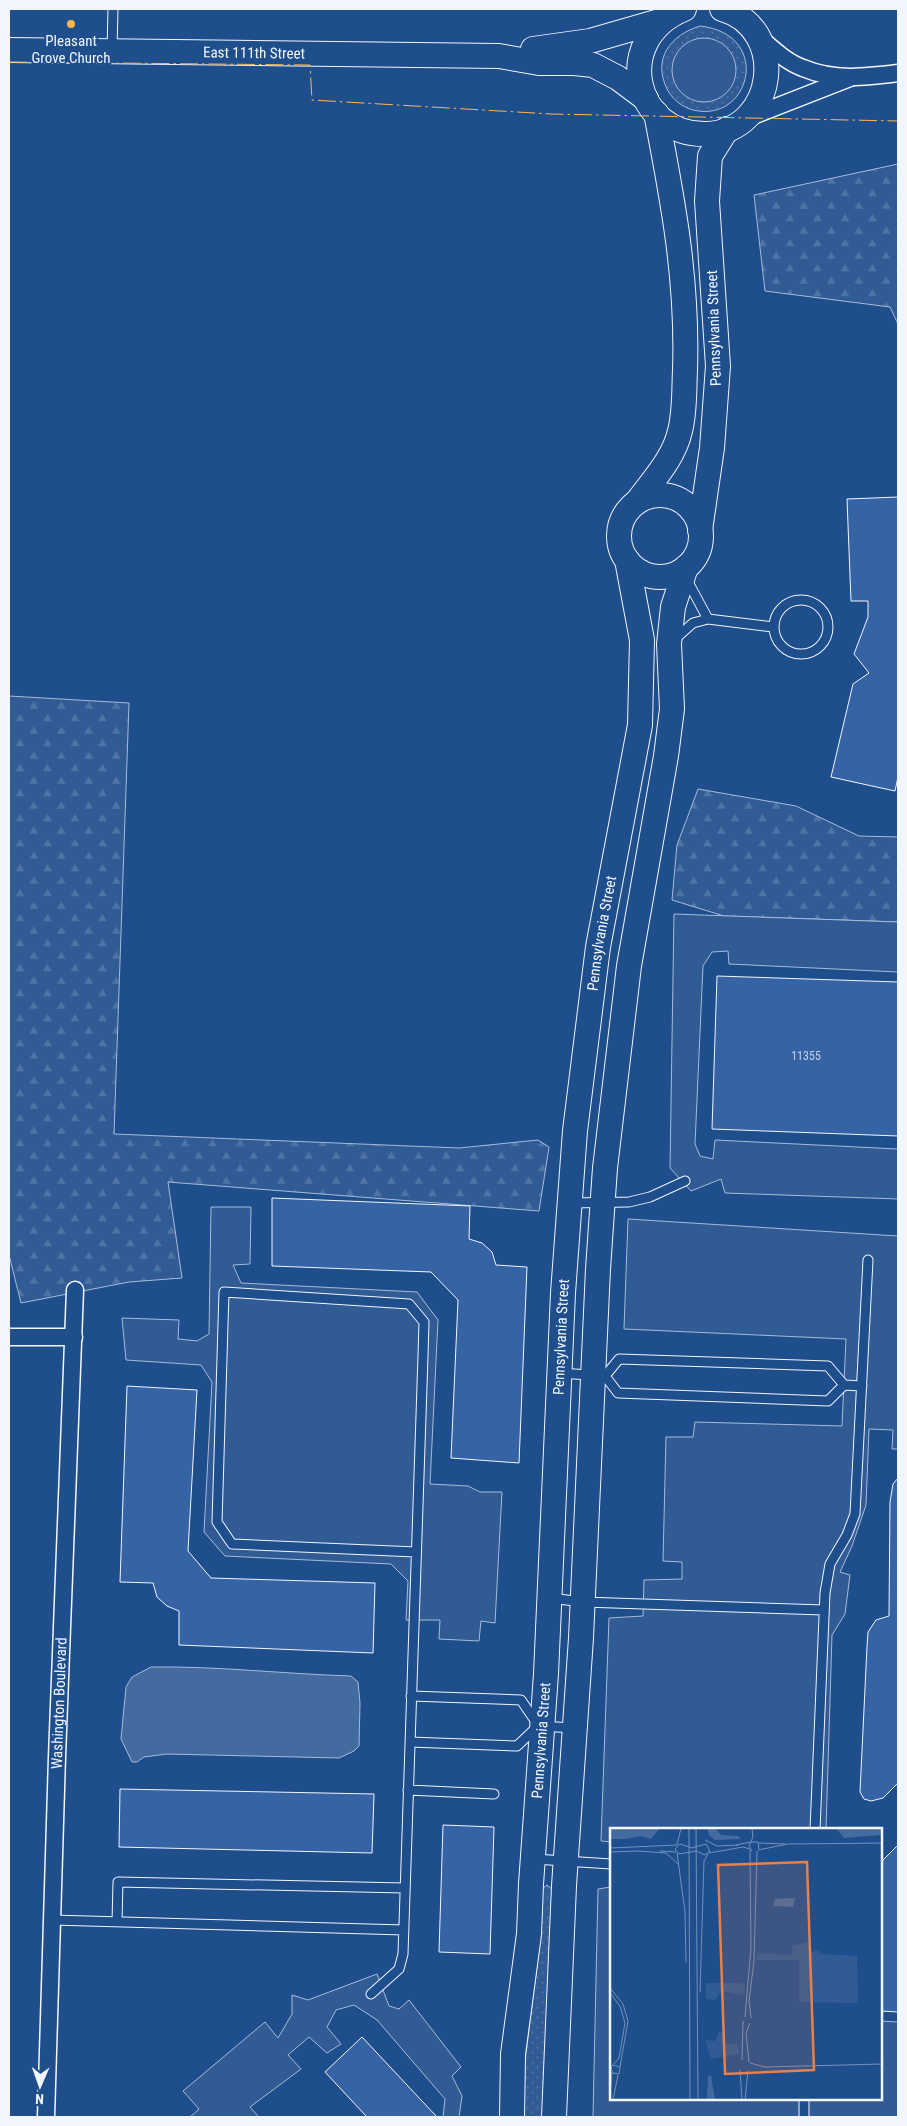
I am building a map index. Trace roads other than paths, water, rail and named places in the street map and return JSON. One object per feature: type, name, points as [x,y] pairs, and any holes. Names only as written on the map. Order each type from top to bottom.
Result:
[{"type":"main road","points":[[722,9],[752,24]]},
{"type":"main road","name":"East 111th Street","points":[[499,56],[590,41],[673,13]]},
{"type":"main road","name":"Pennsylvania Street","points":[[637,502],[671,454],[680,431],[683,400],[686,327],[682,264],[668,170],[651,106],[639,78],[640,56],[648,36],[673,13]]},
{"type":"main road","name":"Pennsylvania Street","points":[[700,530],[709,476],[718,366],[707,201],[710,156],[735,125],[756,107],[764,91],[767,72],[766,54],[752,24]]},
{"type":"main road","name":"East 111th Street","points":[[9,50],[499,56],[539,63],[574,63],[593,65],[618,78],[671,125],[689,132],[708,134],[735,125]]},
{"type":"main road","points":[[657,495],[671,496],[683,502],[693,511],[700,530],[701,537],[698,551],[692,563],[685,570],[669,576],[655,577],[642,574],[631,566],[618,543],[618,529],[623,516],[643,498],[657,495]]},
{"type":"main road","name":"Pennsylvania Street","points":[[512,2117],[513,2054],[527,1952],[540,1726],[550,1598],[559,1373],[569,1203],[583,1058],[598,947],[640,725],[642,640],[627,560]]},
{"type":"main road","points":[[554,2117],[565,1861],[599,1376],[602,1203],[627,974],[666,756],[671,718],[669,644],[673,607],[685,570]]},
{"type":"street","points":[[752,24],[788,60],[820,74],[851,78],[898,73]]},
{"type":"street","points":[[735,125],[851,78]]},
{"type":"street","name":"Washington Boulevard","points":[[46,2117],[75,1290]]},
{"type":"street","points":[[9,1337],[74,1337]]},
{"type":"lane","points":[[112,52],[113,9]]},
{"type":"lane","points":[[685,570],[691,590],[708,619]]},
{"type":"lane","points":[[799,600],[815,604],[822,610],[828,627],[821,644],[814,650],[806,653],[788,650],[776,637],[773,627],[778,612],[784,606],[799,600]]},
{"type":"lane","points":[[669,644],[693,623],[708,619],[773,627]]},
{"type":"lane","points":[[569,1203],[629,1202],[650,1197],[686,1181]]},
{"type":"lane","points":[[815,1828],[824,1610],[830,1564],[855,1514],[868,1260]]},
{"type":"lane","points":[[371,1994],[399,1970],[403,1954],[424,1322],[409,1304],[224,1292],[217,1522],[232,1544],[416,1552]]},
{"type":"lane","points":[[599,1376],[619,1359],[828,1366],[844,1385],[862,1386]]},
{"type":"lane","points":[[559,1373],[599,1376],[618,1393],[828,1401],[844,1385]]},
{"type":"lane","points":[[550,1598],[583,1602],[824,1610]]},
{"type":"lane","points":[[411,1696],[521,1700],[540,1726]]},
{"type":"lane","points":[[410,1742],[518,1746],[540,1726],[575,1728]]},
{"type":"lane","points":[[408,1790],[494,1794]]},
{"type":"lane","points":[[532,1859],[610,1864]]},
{"type":"lane","points":[[117,1922],[118,1882],[405,1888]]},
{"type":"lane","points":[[52,1920],[404,1930]]},
{"type":"lane","points":[[804,2101],[804,2117]]},
{"type":"place","name":"Pleasant Grove Church","points":[[71,24]]}]
